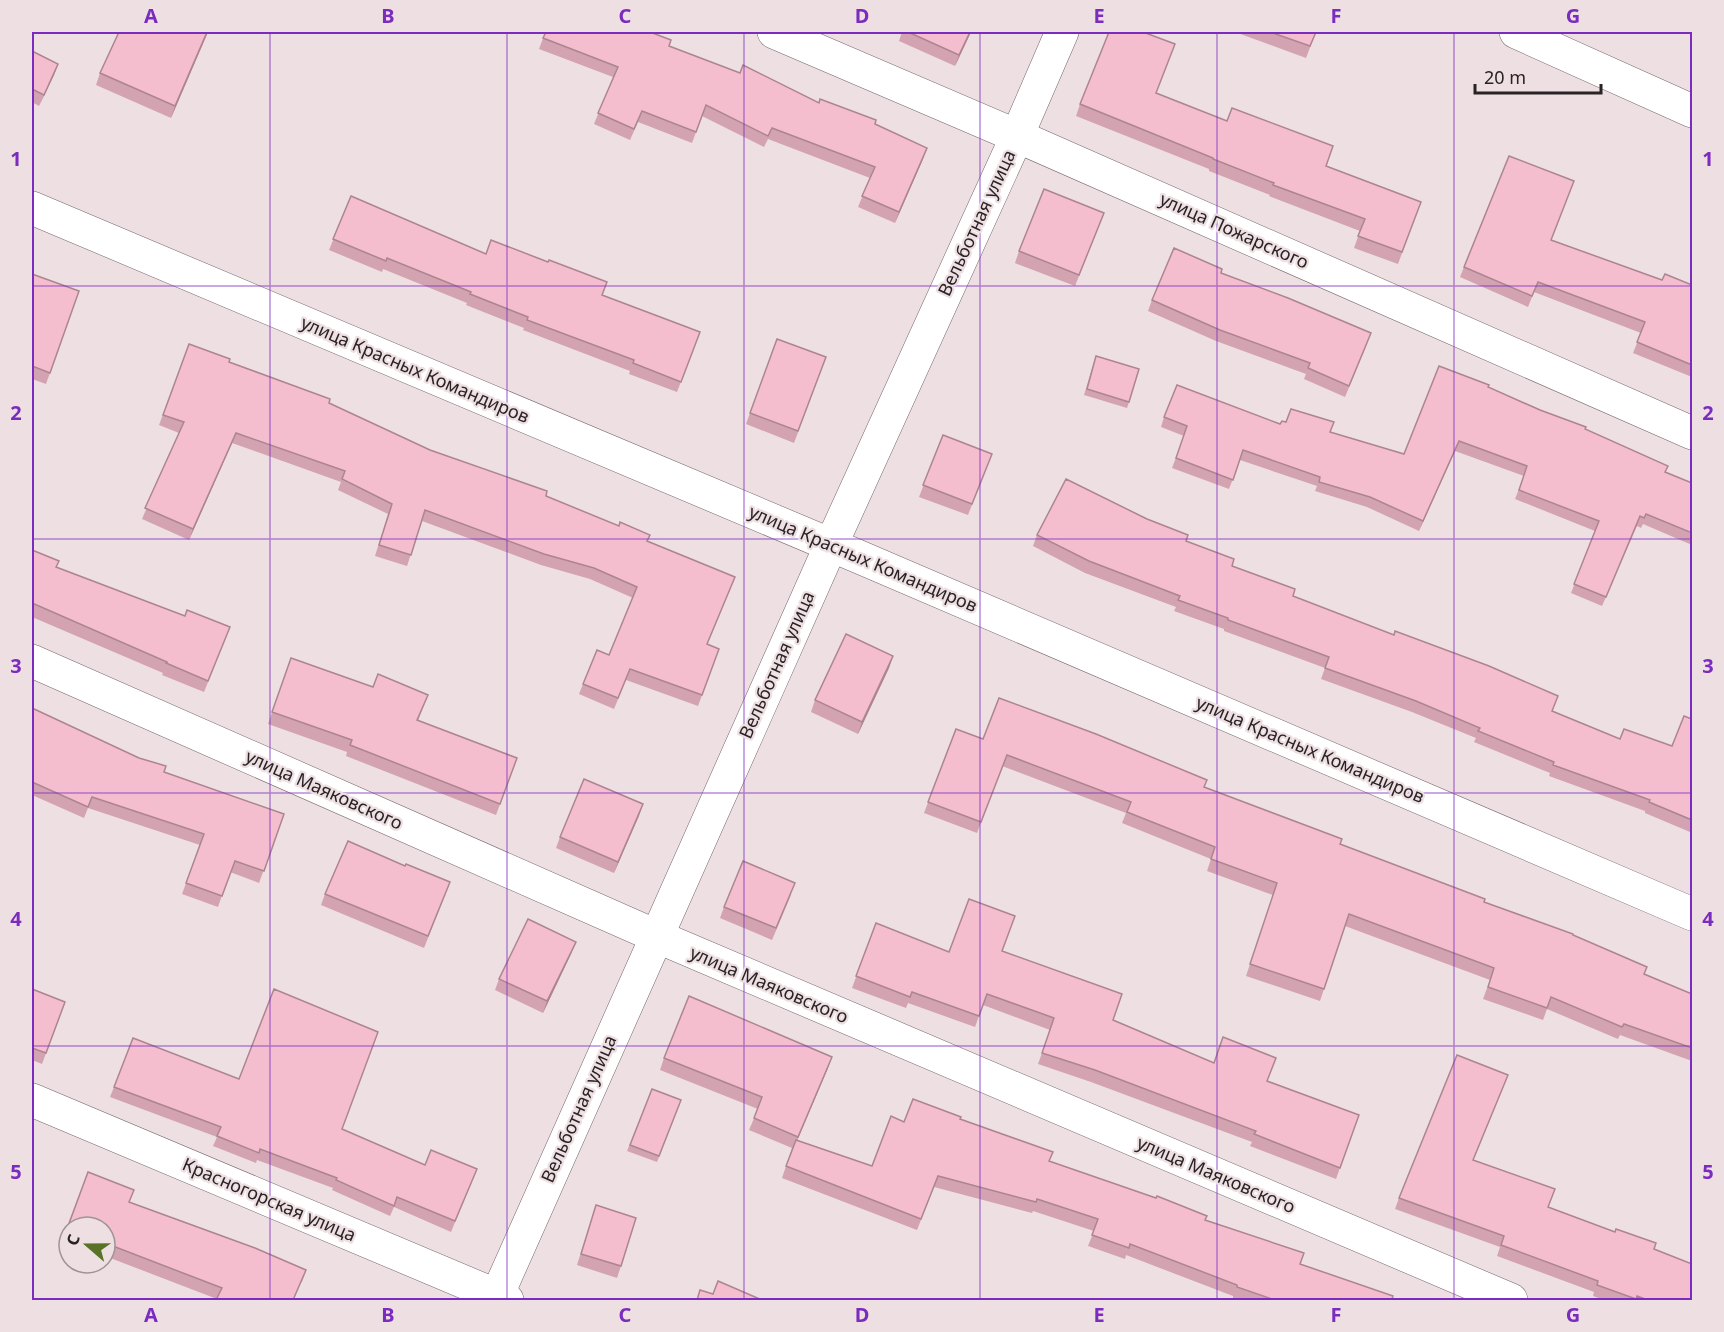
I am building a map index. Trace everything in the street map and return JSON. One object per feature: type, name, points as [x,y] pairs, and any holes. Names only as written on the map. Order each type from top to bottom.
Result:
[{"type":"street","name":"улица Пожарского","points":[[774,32],[1017,136],[1692,433]]},
{"type":"street","name":"Вельботная улица","points":[[500,1299],[656,936],[1062,32]]},
{"type":"street","points":[[1516,32],[1692,111]]},
{"type":"street","name":"улица Красных Командиров","points":[[32,208],[831,545],[1692,914]]},
{"type":"street","name":"улица Маяковского","points":[[32,661],[656,936],[1511,1300]]},
{"type":"street","name":"Красногорская улица","points":[[32,1100],[500,1299]]},
{"type":"building","points":[[119,32],[207,32],[175,106],[100,73]]},
{"type":"building","points":[[546,32],[650,32],[671,40],[669,46],[740,73],[743,65],[819,103],[820,99],[876,120],[875,124],[927,148],[899,212],[862,196],[875,167],[772,128],[768,136],[706,105],[696,132],[642,111],[634,129],[598,113],[618,67],[543,38]]},
{"type":"building","points":[[908,32],[970,32],[959,55]]},
{"type":"building","points":[[1109,32],[1143,32],[1175,44],[1156,93],[1227,121],[1232,108],[1333,146],[1326,166],[1421,202],[1402,252],[1358,236],[1365,219],[1273,185],[1274,183],[1080,104]]},
{"type":"building","points":[[1270,32],[1316,32],[1310,46]]},
{"type":"building","points":[[32,51],[58,64],[44,95],[32,89]]},
{"type":"building","points":[[1509,156],[1574,181],[1551,240],[1662,280],[1665,274],[1692,285],[1692,365],[1637,342],[1645,322],[1538,282],[1532,296],[1464,267]]},
{"type":"building","points":[[1044,189],[1104,213],[1079,275],[1019,251]]},
{"type":"building","points":[[351,196],[486,254],[491,240],[607,282],[602,295],[700,332],[681,382],[633,363],[634,360],[527,320],[528,317],[470,294],[471,292],[333,239]]},
{"type":"building","points":[[1174,248],[1222,269],[1221,273],[1371,333],[1349,386],[1308,368],[1310,363],[1220,330],[1152,300]]},
{"type":"building","points":[[32,274],[79,291],[50,373],[32,366]]},
{"type":"building","points":[[777,339],[826,357],[798,431],[750,413]]},
{"type":"building","points":[[189,344],[230,359],[229,362],[330,399],[329,403],[430,450],[547,491],[546,496],[619,526],[620,522],[650,535],[647,541],[735,577],[707,644],[719,649],[702,695],[630,669],[618,698],[583,684],[597,650],[609,655],[637,587],[594,568],[544,554],[425,510],[411,555],[379,545],[392,504],[342,479],[345,471],[236,433],[193,529],[145,508],[184,422],[163,415]]},
{"type":"building","points":[[1096,356],[1139,369],[1129,402],[1087,389]]},
{"type":"building","points":[[1439,366],[1489,385],[1488,387],[1540,410],[1586,427],[1585,429],[1668,466],[1665,472],[1692,483],[1692,533],[1646,514],[1644,518],[1640,516],[1606,597],[1574,584],[1599,521],[1519,490],[1527,466],[1459,441],[1423,521],[1370,497],[1319,482],[1320,477],[1243,450],[1233,480],[1176,458],[1187,426],[1164,417],[1177,385],[1280,424],[1282,421],[1286,422],[1291,409],[1334,422],[1330,432],[1404,454]]},
{"type":"building","points":[[943,435],[992,454],[972,504],[923,485]]},
{"type":"building","points":[[1066,479],[1147,519],[1188,535],[1186,541],[1234,559],[1232,566],[1295,589],[1293,596],[1394,635],[1395,631],[1489,666],[1558,696],[1552,711],[1620,739],[1624,729],[1672,746],[1684,716],[1692,719],[1692,820],[1649,802],[1650,800],[1553,765],[1554,762],[1478,731],[1480,728],[1416,701],[1325,668],[1329,657],[1178,600],[1180,596],[1089,561],[1037,535]]},
{"type":"building","points":[[32,550],[59,561],[56,567],[185,616],[187,610],[230,627],[208,681],[32,603]]},
{"type":"building","points":[[846,634],[893,656],[862,722],[815,700]]},
{"type":"building","points":[[291,658],[373,687],[378,674],[428,695],[417,720],[517,758],[500,804],[350,745],[352,740],[272,712]]},
{"type":"building","points":[[999,698],[1096,734],[1207,780],[1204,787],[1342,839],[1340,844],[1485,899],[1484,902],[1573,934],[1647,967],[1644,974],[1692,994],[1692,1048],[1624,1024],[1622,1027],[1551,997],[1547,1008],[1488,987],[1494,968],[1349,914],[1324,989],[1250,964],[1277,883],[1211,859],[1215,847],[1127,812],[1131,802],[1007,755],[981,822],[928,802],[956,729],[983,739]]},
{"type":"building","points":[[32,708],[139,758],[166,766],[164,772],[284,814],[264,871],[235,861],[222,896],[186,883],[204,834],[92,797],[88,807],[32,782]]},
{"type":"building","points":[[584,779],[643,804],[618,862],[560,837]]},
{"type":"building","points":[[348,841],[405,866],[406,864],[450,882],[428,936],[325,894]]},
{"type":"building","points":[[743,861],[795,883],[776,928],[724,907]]},
{"type":"building","points":[[969,899],[1015,916],[1002,951],[1122,994],[1113,1020],[1214,1063],[1223,1037],[1276,1058],[1267,1081],[1359,1115],[1340,1168],[1254,1134],[1256,1131],[1095,1070],[1042,1053],[1054,1018],[987,994],[979,1016],[912,992],[910,997],[856,976],[876,923],[949,952]]},
{"type":"building","points":[[528,919],[576,942],[547,1001],[499,979]]},
{"type":"building","points":[[32,989],[65,1002],[46,1053],[32,1048]]},
{"type":"building","points":[[274,989],[378,1032],[342,1129],[425,1165],[431,1150],[477,1169],[455,1221],[397,1197],[394,1206],[336,1180],[337,1178],[260,1149],[259,1153],[217,1136],[221,1127],[114,1087],[133,1038],[239,1079]]},
{"type":"building","points":[[689,996],[832,1057],[798,1137],[754,1118],[762,1097],[664,1058]]},
{"type":"building","points":[[1457,1055],[1508,1075],[1473,1160],[1555,1189],[1548,1207],[1615,1232],[1616,1229],[1656,1243],[1654,1249],[1692,1264],[1692,1300],[1648,1300],[1637,1296],[1636,1299],[1597,1285],[1598,1281],[1501,1245],[1504,1236],[1399,1198]]},
{"type":"building","points":[[652,1089],[681,1100],[659,1156],[630,1145]]},
{"type":"building","points":[[913,1099],[961,1117],[960,1119],[1053,1152],[1049,1161],[1156,1198],[1157,1196],[1207,1216],[1205,1220],[1304,1253],[1300,1264],[1393,1296],[1392,1299],[1396,1300],[1275,1300],[1130,1244],[1129,1248],[1092,1235],[1098,1219],[1037,1199],[1036,1202],[938,1176],[921,1219],[786,1166],[796,1140],[872,1166],[891,1116],[904,1122]]},
{"type":"building","points":[[88,1172],[134,1190],[129,1202],[255,1248],[306,1270],[293,1300],[216,1300],[222,1288],[117,1248],[117,1215],[72,1215]]},
{"type":"building","points":[[596,1205],[636,1218],[621,1266],[581,1254]]},
{"type":"building","points":[[718,1281],[762,1300],[697,1300],[700,1290],[713,1294]]}]
